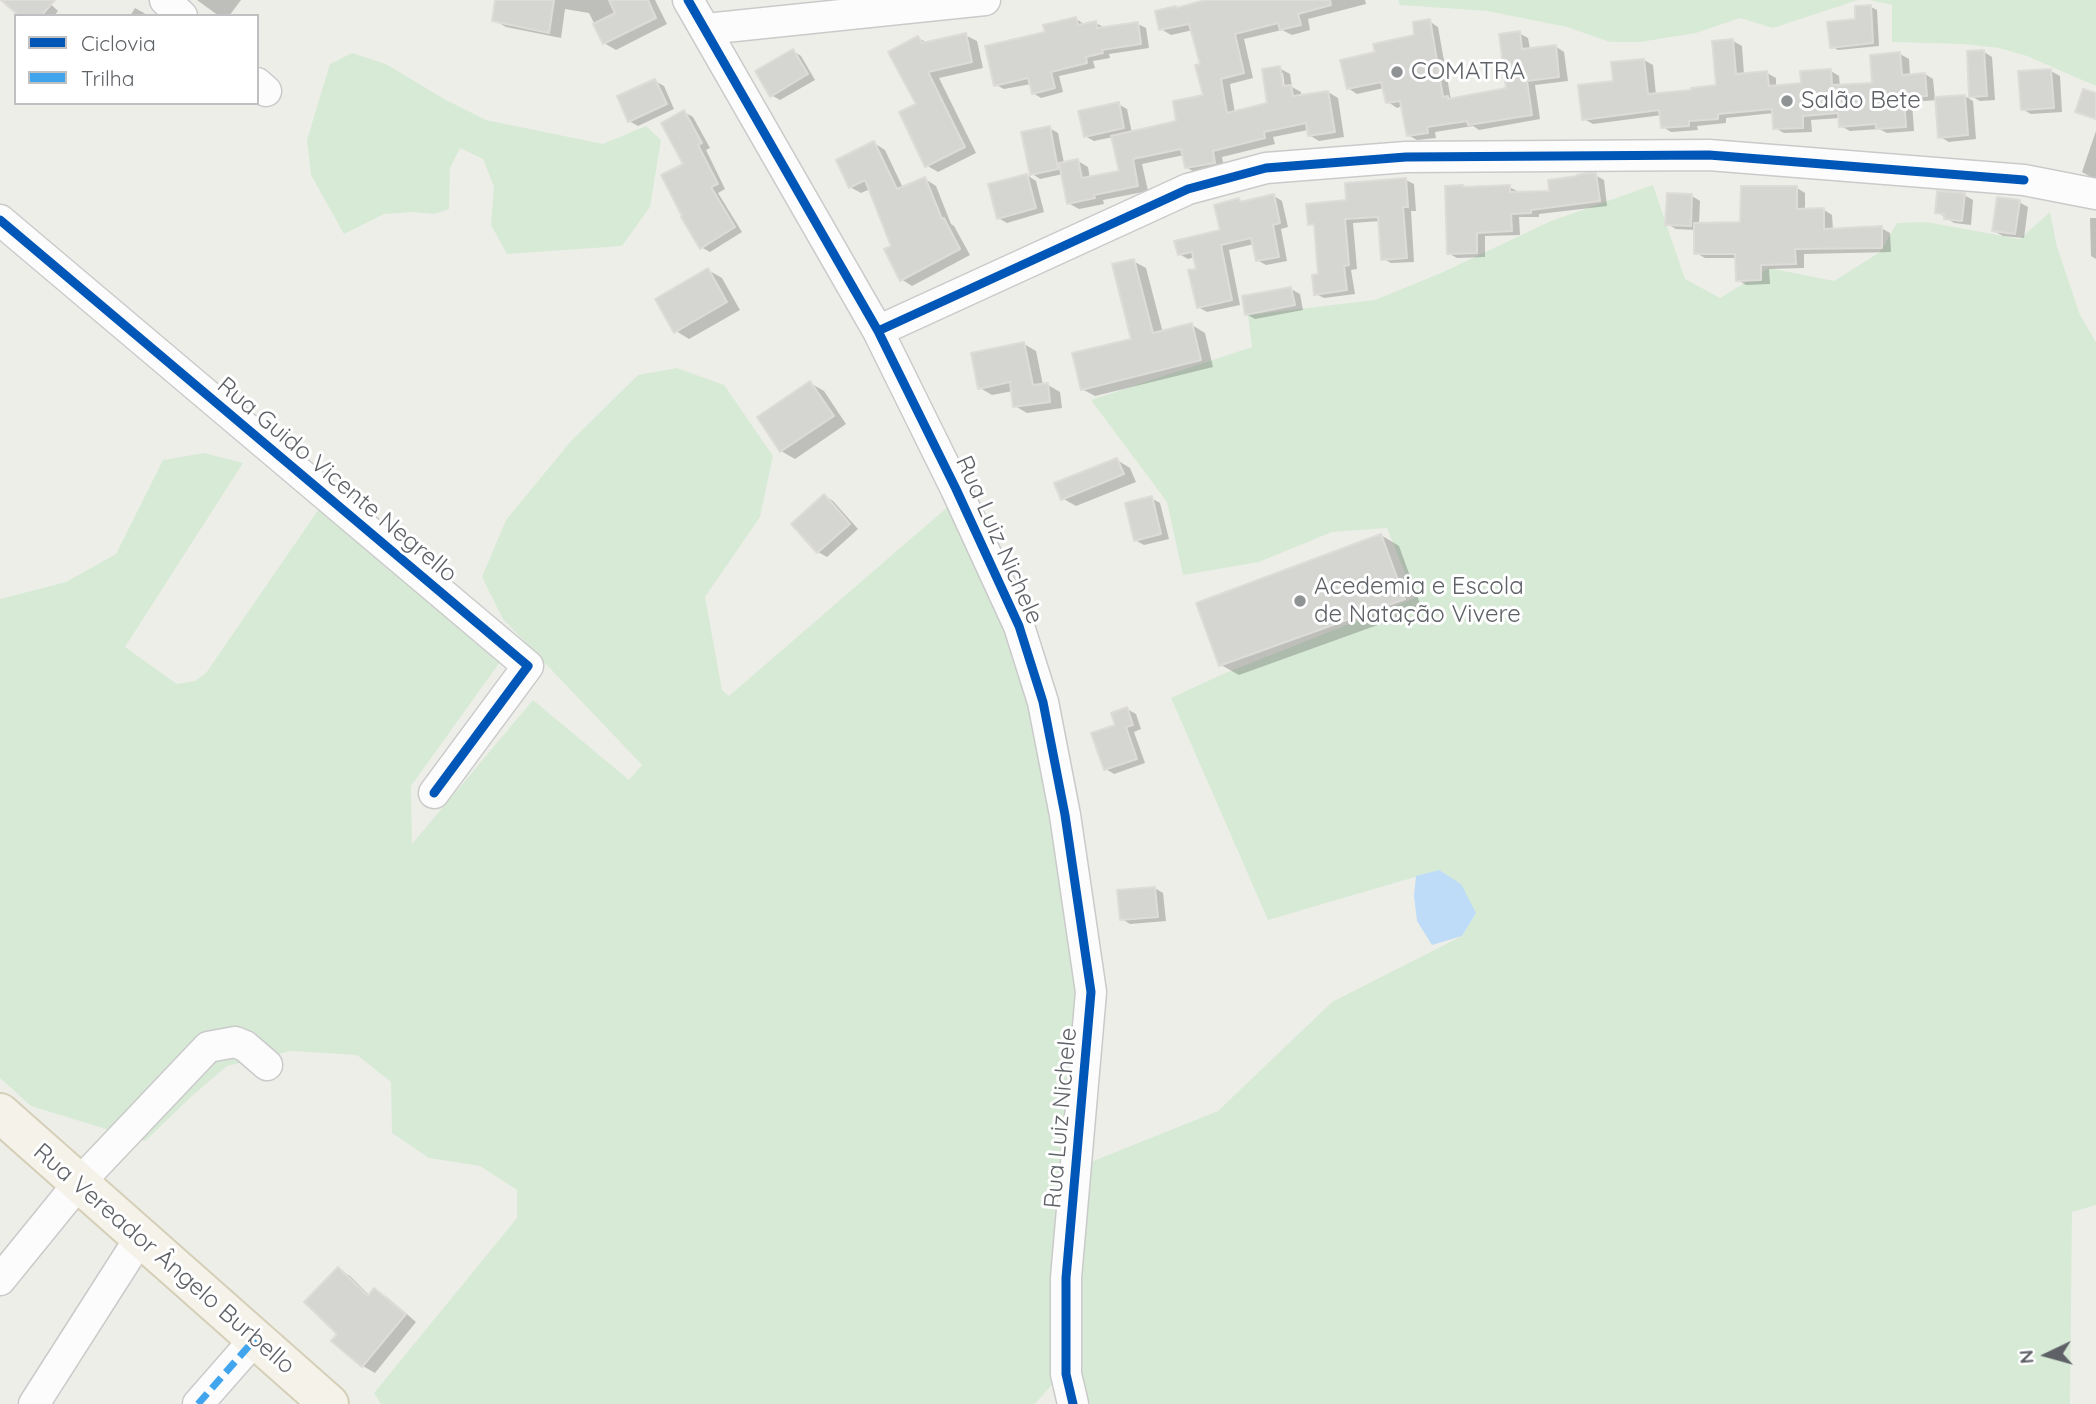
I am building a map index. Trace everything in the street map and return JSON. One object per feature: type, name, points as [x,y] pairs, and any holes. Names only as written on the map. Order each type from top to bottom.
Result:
[{"type":"main road","name":"Rua Vereador Ângelo Burbello","points":[[0,1114],[329,1404]]},
{"type":"street","points":[[165,0],[180,14]]},
{"type":"street","name":"Rua Luiz Nichele","points":[[688,0],[878,331],[956,489],[1018,626],[1043,702],[1065,815],[1091,992],[1066,1278],[1066,1374],[1073,1404]]},
{"type":"street","points":[[706,29],[985,0]]},
{"type":"street","points":[[878,331],[1188,189],[1266,168],[1406,157],[1709,155],[2024,180],[2096,194]]},
{"type":"street","name":"Rua Guido Vicente Negrello","points":[[0,220],[528,666],[434,793]]},
{"type":"street","points":[[0,1280],[78,1184],[208,1047],[234,1042],[245,1046],[267,1065]]},
{"type":"street","points":[[34,1404],[140,1238]]},
{"type":"street","points":[[198,1404],[256,1339]]},
{"type":"green space","points":[[1398,0],[1858,0],[1773,28],[1740,18],[1696,33],[1640,42],[1610,42],[1567,27],[1487,11],[1400,5]]},
{"type":"green space","points":[[1870,0],[2096,0],[2096,86],[2027,56],[1999,48],[1892,42],[1892,5]]},
{"type":"green space","points":[[352,53],[386,64],[444,99],[486,120],[603,144],[646,126],[661,140],[650,207],[622,246],[507,254],[491,225],[494,187],[483,159],[460,148],[450,168],[449,209],[434,214],[384,214],[344,234],[311,175],[307,140],[330,64]]},
{"type":"green space","points":[[1653,185],[1685,279],[1720,298],[1769,268],[1834,281],[1880,252],[1897,223],[1926,222],[2020,239],[2050,212],[2057,247],[2080,315],[2096,342],[2096,1205],[2072,1212],[2070,1404],[1076,1404],[1056,1380],[1035,1404],[381,1404],[374,1393],[517,1218],[517,1190],[480,1166],[429,1158],[392,1133],[391,1082],[357,1055],[291,1051],[227,1066],[145,1141],[31,1106],[0,1078],[0,599],[66,582],[116,554],[163,460],[204,453],[243,463],[125,647],[177,684],[195,681],[206,673],[323,503],[505,655],[411,786],[412,844],[533,700],[629,780],[642,765],[503,619],[482,577],[506,520],[571,441],[638,375],[677,368],[724,385],[773,456],[760,517],[705,597],[722,690],[729,696],[951,504],[1005,619],[1036,709],[1081,1002],[1061,1174],[1218,1111],[1332,1002],[1462,936],[1476,913],[1439,870],[1268,920],[1171,698],[1223,674],[1415,598],[1387,528],[1332,532],[1259,562],[1183,575],[1167,502],[1091,400],[1252,347],[1248,315],[1375,300],[1441,273],[1551,221]]},
{"type":"water","points":[[1439,870],[1461,884],[1476,913],[1462,936],[1432,945],[1417,921],[1414,896],[1416,876]]},
{"type":"building","points":[[1,0],[55,0],[43,14],[17,14]]},
{"type":"building","points":[[495,0],[554,0],[549,33],[492,21]]},
{"type":"building","points":[[609,0],[648,0],[656,18],[603,44],[593,24],[615,13]]},
{"type":"building","points":[[1205,0],[1330,0],[1331,5],[1298,14],[1301,25],[1280,30],[1278,23],[1235,34],[1244,73],[1221,79],[1227,113],[1267,103],[1262,69],[1280,66],[1283,86],[1291,85],[1293,96],[1328,91],[1335,132],[1308,136],[1306,123],[1264,132],[1265,138],[1213,151],[1215,163],[1185,168],[1181,149],[1133,159],[1138,186],[1067,204],[1059,163],[1078,159],[1082,178],[1119,171],[1111,136],[1176,121],[1173,101],[1203,95],[1195,65],[1200,64],[1189,24],[1159,30],[1155,11]]},
{"type":"building","points":[[1871,5],[1873,43],[1830,48],[1827,22],[1855,19],[1855,6]]},
{"type":"building","points":[[1076,17],[1078,25],[1096,21],[1097,28],[1138,22],[1141,44],[1102,50],[1103,53],[1086,57],[1087,63],[1051,72],[1055,88],[1032,94],[1028,78],[994,86],[985,46],[1045,32],[1043,25]]},
{"type":"building","points":[[1430,19],[1443,97],[1448,96],[1448,99],[1506,88],[1499,34],[1520,31],[1522,49],[1556,45],[1559,77],[1527,81],[1532,115],[1468,125],[1467,121],[1427,127],[1428,133],[1407,136],[1400,101],[1386,103],[1381,82],[1347,89],[1340,60],[1375,52],[1373,44],[1414,35],[1413,22]]},
{"type":"building","points":[[966,33],[972,62],[928,72],[965,147],[925,167],[899,112],[916,104],[888,52],[918,36],[922,43]]},
{"type":"building","points":[[1733,39],[1736,74],[1767,71],[1769,86],[1801,83],[1800,71],[1831,69],[1832,85],[1872,83],[1870,55],[1900,52],[1902,75],[1925,73],[1927,96],[1904,97],[1906,127],[1876,129],[1876,124],[1839,127],[1838,113],[1803,116],[1803,128],[1773,129],[1772,109],[1718,114],[1718,119],[1689,121],[1689,126],[1661,128],[1659,110],[1582,120],[1578,85],[1613,81],[1611,62],[1644,59],[1648,94],[1691,90],[1716,85],[1712,41]]},
{"type":"building","points":[[793,49],[808,74],[770,97],[755,71]]},
{"type":"building","points":[[1984,50],[1987,96],[1969,97],[1967,51]]},
{"type":"building","points":[[2051,69],[2054,108],[2021,110],[2018,71]]},
{"type":"building","points":[[655,79],[667,104],[628,122],[617,96]]},
{"type":"building","points":[[2083,89],[2096,93],[2096,119],[2075,112]]},
{"type":"building","points":[[1965,95],[1968,135],[1938,138],[1935,97]]},
{"type":"building","points":[[1119,102],[1124,128],[1084,137],[1078,111]]},
{"type":"building","points":[[684,110],[702,143],[698,145],[718,184],[711,187],[735,227],[700,249],[661,175],[683,164],[661,123]]},
{"type":"building","points":[[1050,126],[1058,169],[1030,175],[1021,132]]},
{"type":"building","points":[[874,141],[897,189],[925,177],[942,219],[944,218],[960,249],[900,281],[884,249],[891,246],[865,180],[849,188],[836,160]]},
{"type":"building","points":[[1596,173],[1600,201],[1511,214],[1512,231],[1477,233],[1477,253],[1447,254],[1445,186],[1510,185],[1510,192],[1549,191],[1548,180]]},
{"type":"building","points":[[1027,174],[1036,208],[997,219],[988,184]]},
{"type":"building","points":[[1406,178],[1408,207],[1403,207],[1407,258],[1381,260],[1378,217],[1345,219],[1349,265],[1344,266],[1347,290],[1314,295],[1312,275],[1318,274],[1314,224],[1308,225],[1306,204],[1346,200],[1345,183]]},
{"type":"building","points":[[1741,186],[1797,186],[1797,209],[1824,208],[1824,229],[1882,226],[1882,248],[1795,249],[1796,264],[1761,265],[1761,280],[1736,281],[1735,254],[1694,254],[1694,223],[1740,222]]},
{"type":"building","points":[[1937,191],[1965,193],[1962,221],[1944,219],[1944,214],[1935,213]]},
{"type":"building","points":[[1667,193],[1692,194],[1691,226],[1665,225]]},
{"type":"building","points":[[1274,194],[1280,223],[1273,225],[1279,257],[1256,261],[1251,238],[1221,245],[1232,300],[1197,308],[1188,270],[1196,269],[1192,252],[1178,255],[1174,241],[1220,230],[1214,205],[1239,198],[1240,202]]},
{"type":"building","points":[[1997,197],[2020,200],[2015,234],[1992,231]]},
{"type":"building","points":[[1134,259],[1153,333],[1192,323],[1201,360],[1081,390],[1072,353],[1131,339],[1112,264]]},
{"type":"building","points":[[708,268],[727,302],[674,333],[655,299]]},
{"type":"building","points":[[1291,287],[1295,305],[1245,315],[1242,296]]},
{"type":"building","points":[[1024,342],[1033,385],[1048,383],[1050,402],[1013,407],[1010,382],[978,389],[971,353]]},
{"type":"building","points":[[810,381],[834,416],[780,452],[757,417]]},
{"type":"building","points":[[1117,458],[1124,474],[1061,500],[1054,483]]},
{"type":"building","points":[[824,494],[850,524],[817,553],[791,524]]},
{"type":"building","points":[[1152,496],[1161,534],[1134,541],[1125,503]]},
{"type":"building","name":"Acedemia e Escola de Natação Vivere","points":[[1381,534],[1405,599],[1219,666],[1196,603]]},
{"type":"building","points":[[1127,707],[1133,725],[1126,727],[1137,759],[1104,770],[1091,733],[1115,725],[1111,713]]},
{"type":"building","points":[[1155,887],[1158,917],[1120,920],[1117,890]]},
{"type":"building","points":[[338,1267],[368,1296],[374,1288],[406,1314],[362,1367],[331,1341],[337,1334],[304,1302]]},
{"type":"marked path","points":[[198,1404],[255,1339]]},
{"type":"cycle path","points":[[688,0],[878,331],[956,489],[1019,626],[1043,702],[1065,815],[1091,992],[1066,1278],[1066,1374],[1073,1404]]},
{"type":"cycle path","points":[[878,331],[1188,189],[1266,168],[1406,157],[1709,155],[2024,180]]},
{"type":"cycle path","points":[[0,220],[528,666],[434,793]]},
{"type":"place","name":"COMATRA","points":[[1397,72]]},
{"type":"place","name":"Salão Bete","points":[[1787,101]]},
{"type":"place","name":"Acedemia e Escola de Natação Vivere","points":[[1300,601]]}]
